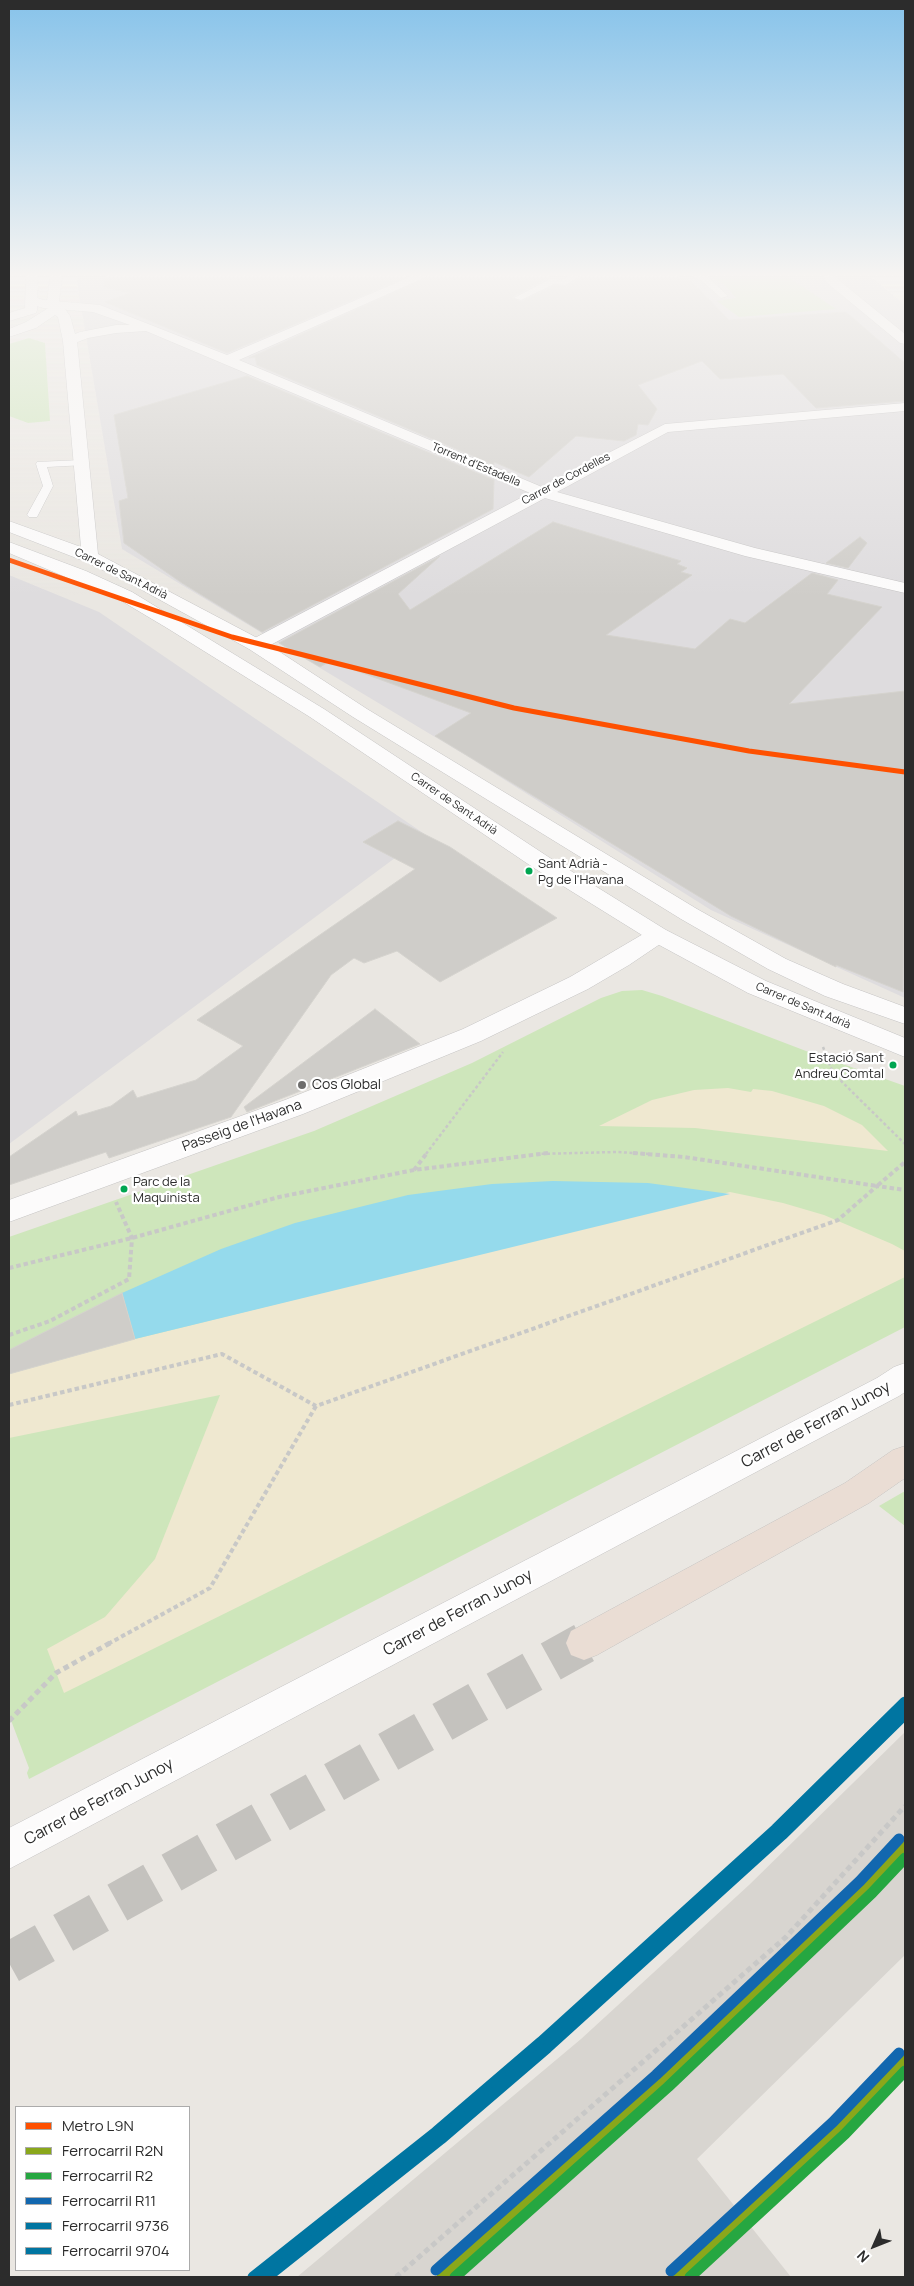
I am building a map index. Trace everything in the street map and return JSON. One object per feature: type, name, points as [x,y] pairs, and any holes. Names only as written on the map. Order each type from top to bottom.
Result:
[{"type":"highway","points":[[584,1643],[857,1493],[905,1460]]},
{"type":"street","points":[[74,384],[90,558]]},
{"type":"street","name":"Torrent d'Estadella","points":[[284,384],[541,492],[751,552],[905,588]]},
{"type":"street","name":"Carrer de Cordelles","points":[[256,645],[541,492],[665,428],[905,407]]},
{"type":"street","name":"Carrer de Sant Adrià","points":[[9,526],[90,558],[139,581],[256,645],[360,713],[689,914],[777,964],[834,990],[905,1016]]},
{"type":"street","name":"Carrer de Sant Adrià","points":[[9,547],[80,575],[126,596],[174,624],[317,713],[542,863],[658,935],[757,987],[905,1048]]},
{"type":"street","name":"Passeig de l'Havana","points":[[9,1211],[294,1107],[472,1035],[579,983],[620,960],[689,914]]},
{"type":"street","name":"Carrer de Ferran Junoy","points":[[9,1849],[880,1392],[905,1376]]},
{"type":"lane","points":[[33,515],[48,486],[42,464],[81,463]]},
{"type":"path","points":[[414,1170],[507,1046]]},
{"type":"path","points":[[823,1047],[833,1074],[905,1144]]},
{"type":"path","points":[[9,1268],[132,1238],[279,1197],[414,1170],[540,1154],[618,1152],[684,1158],[905,1190]]},
{"type":"path","points":[[9,1721],[56,1673],[210,1588],[316,1406],[838,1220],[905,1162]]},
{"type":"path","points":[[9,1335],[50,1321],[129,1279],[132,1238],[113,1196]]},
{"type":"path","points":[[9,1405],[222,1354],[316,1406]]},
{"type":"path","points":[[396,2277],[786,1937],[905,1806]]},
{"type":"shaded area","points":[[94,384],[905,384],[905,998],[711,910],[470,758],[122,549]]},
{"type":"shaded area","points":[[9,575],[99,612],[426,835],[9,1144]]},
{"type":"shaded area","points":[[905,1732],[905,1955],[697,2159],[791,2277],[297,2277],[581,2039],[749,1885]]},
{"type":"green space","points":[[9,384],[48,384],[50,421],[28,423],[9,416]]},
{"type":"green space","points":[[642,990],[905,1086],[905,1327],[29,1779],[27,1773],[29,1768],[9,1715],[9,1237],[314,1131],[472,1063],[601,998],[622,991]]},
{"type":"green space","points":[[905,1491],[905,1526],[879,1506]]},
{"type":"sand","points":[[728,1088],[751,1092],[753,1089],[772,1091],[824,1106],[862,1125],[888,1151],[695,1128],[599,1126],[652,1100],[694,1090]]},
{"type":"sand","points":[[730,1192],[783,1203],[824,1215],[892,1244],[905,1251],[905,1277],[64,1693],[47,1649],[105,1617],[155,1559],[220,1395],[9,1438],[9,1374],[135,1339]]},
{"type":"water","points":[[553,1181],[648,1183],[730,1194],[135,1339],[122,1293],[221,1249],[295,1223],[408,1195],[492,1184]]},
{"type":"building","points":[[221,384],[265,384],[494,480],[493,509],[262,632],[182,583],[124,543],[119,501],[128,498],[114,415]]},
{"type":"building","points":[[301,384],[642,384],[638,385],[657,409],[648,425],[638,424],[636,435],[624,441],[576,436],[529,477],[494,462],[494,465]]},
{"type":"building","points":[[792,384],[905,384],[905,401],[816,408]]},
{"type":"building","points":[[553,522],[681,561],[677,564],[687,568],[681,572],[692,575],[606,635],[695,649],[730,619],[745,623],[812,573],[838,580],[827,594],[882,607],[789,704],[905,691],[903,992],[836,965],[836,967],[731,916],[435,736],[471,713],[330,661],[320,667],[279,643],[440,556],[398,594],[410,610]]},
{"type":"building","points":[[860,537],[867,543],[848,568],[826,563]]},
{"type":"building","points":[[398,821],[450,847],[557,918],[440,982],[397,951],[364,963],[354,958],[331,975],[231,1117],[109,1158],[106,1152],[9,1185],[9,1157],[76,1111],[78,1116],[111,1106],[133,1090],[137,1098],[196,1080],[243,1046],[197,1020],[415,869],[363,842]]},
{"type":"building","points":[[375,1009],[420,1044],[247,1112],[244,1107]]},
{"type":"building","points":[[122,1293],[135,1339],[9,1374],[9,1350]]},
{"type":"tunnel","points":[[9,1963],[584,1643],[581,1644]]},
{"type":"metro line","name":"L9N","points":[[9,560],[232,637],[514,708],[749,751],[905,772]]},
{"type":"rail line","name":"9736","points":[[253,2277],[436,2132],[541,2042],[776,1829],[905,1702]]},
{"type":"rail line","name":"9704","points":[[267,2277],[441,2139],[547,2048],[782,1835],[905,1714]]},
{"type":"rail line","name":"R11","points":[[436,2270],[656,2075],[860,1881],[899,1839]]},
{"type":"rail line","name":"R2N","points":[[442,2277],[662,2081],[866,1887],[905,1845]]},
{"type":"rail line","name":"R2","points":[[455,2277],[668,2087],[872,1893],[905,1858]]},
{"type":"rail line","name":"R11","points":[[671,2271],[833,2122],[899,2053]]},
{"type":"rail line","name":"R2N","points":[[677,2277],[839,2128],[905,2059]]},
{"type":"rail line","name":"R2","points":[[690,2277],[845,2134],[905,2071]]},
{"type":"place","name":"Sant Adrià - Pg de l'Havana","points":[[529,871]]},
{"type":"place","name":"Estació Sant Andreu Comtal","points":[[893,1065]]},
{"type":"place","name":"Cos Global","points":[[302,1085]]},
{"type":"place","name":"Parc de la Maquinista","points":[[124,1189]]}]
